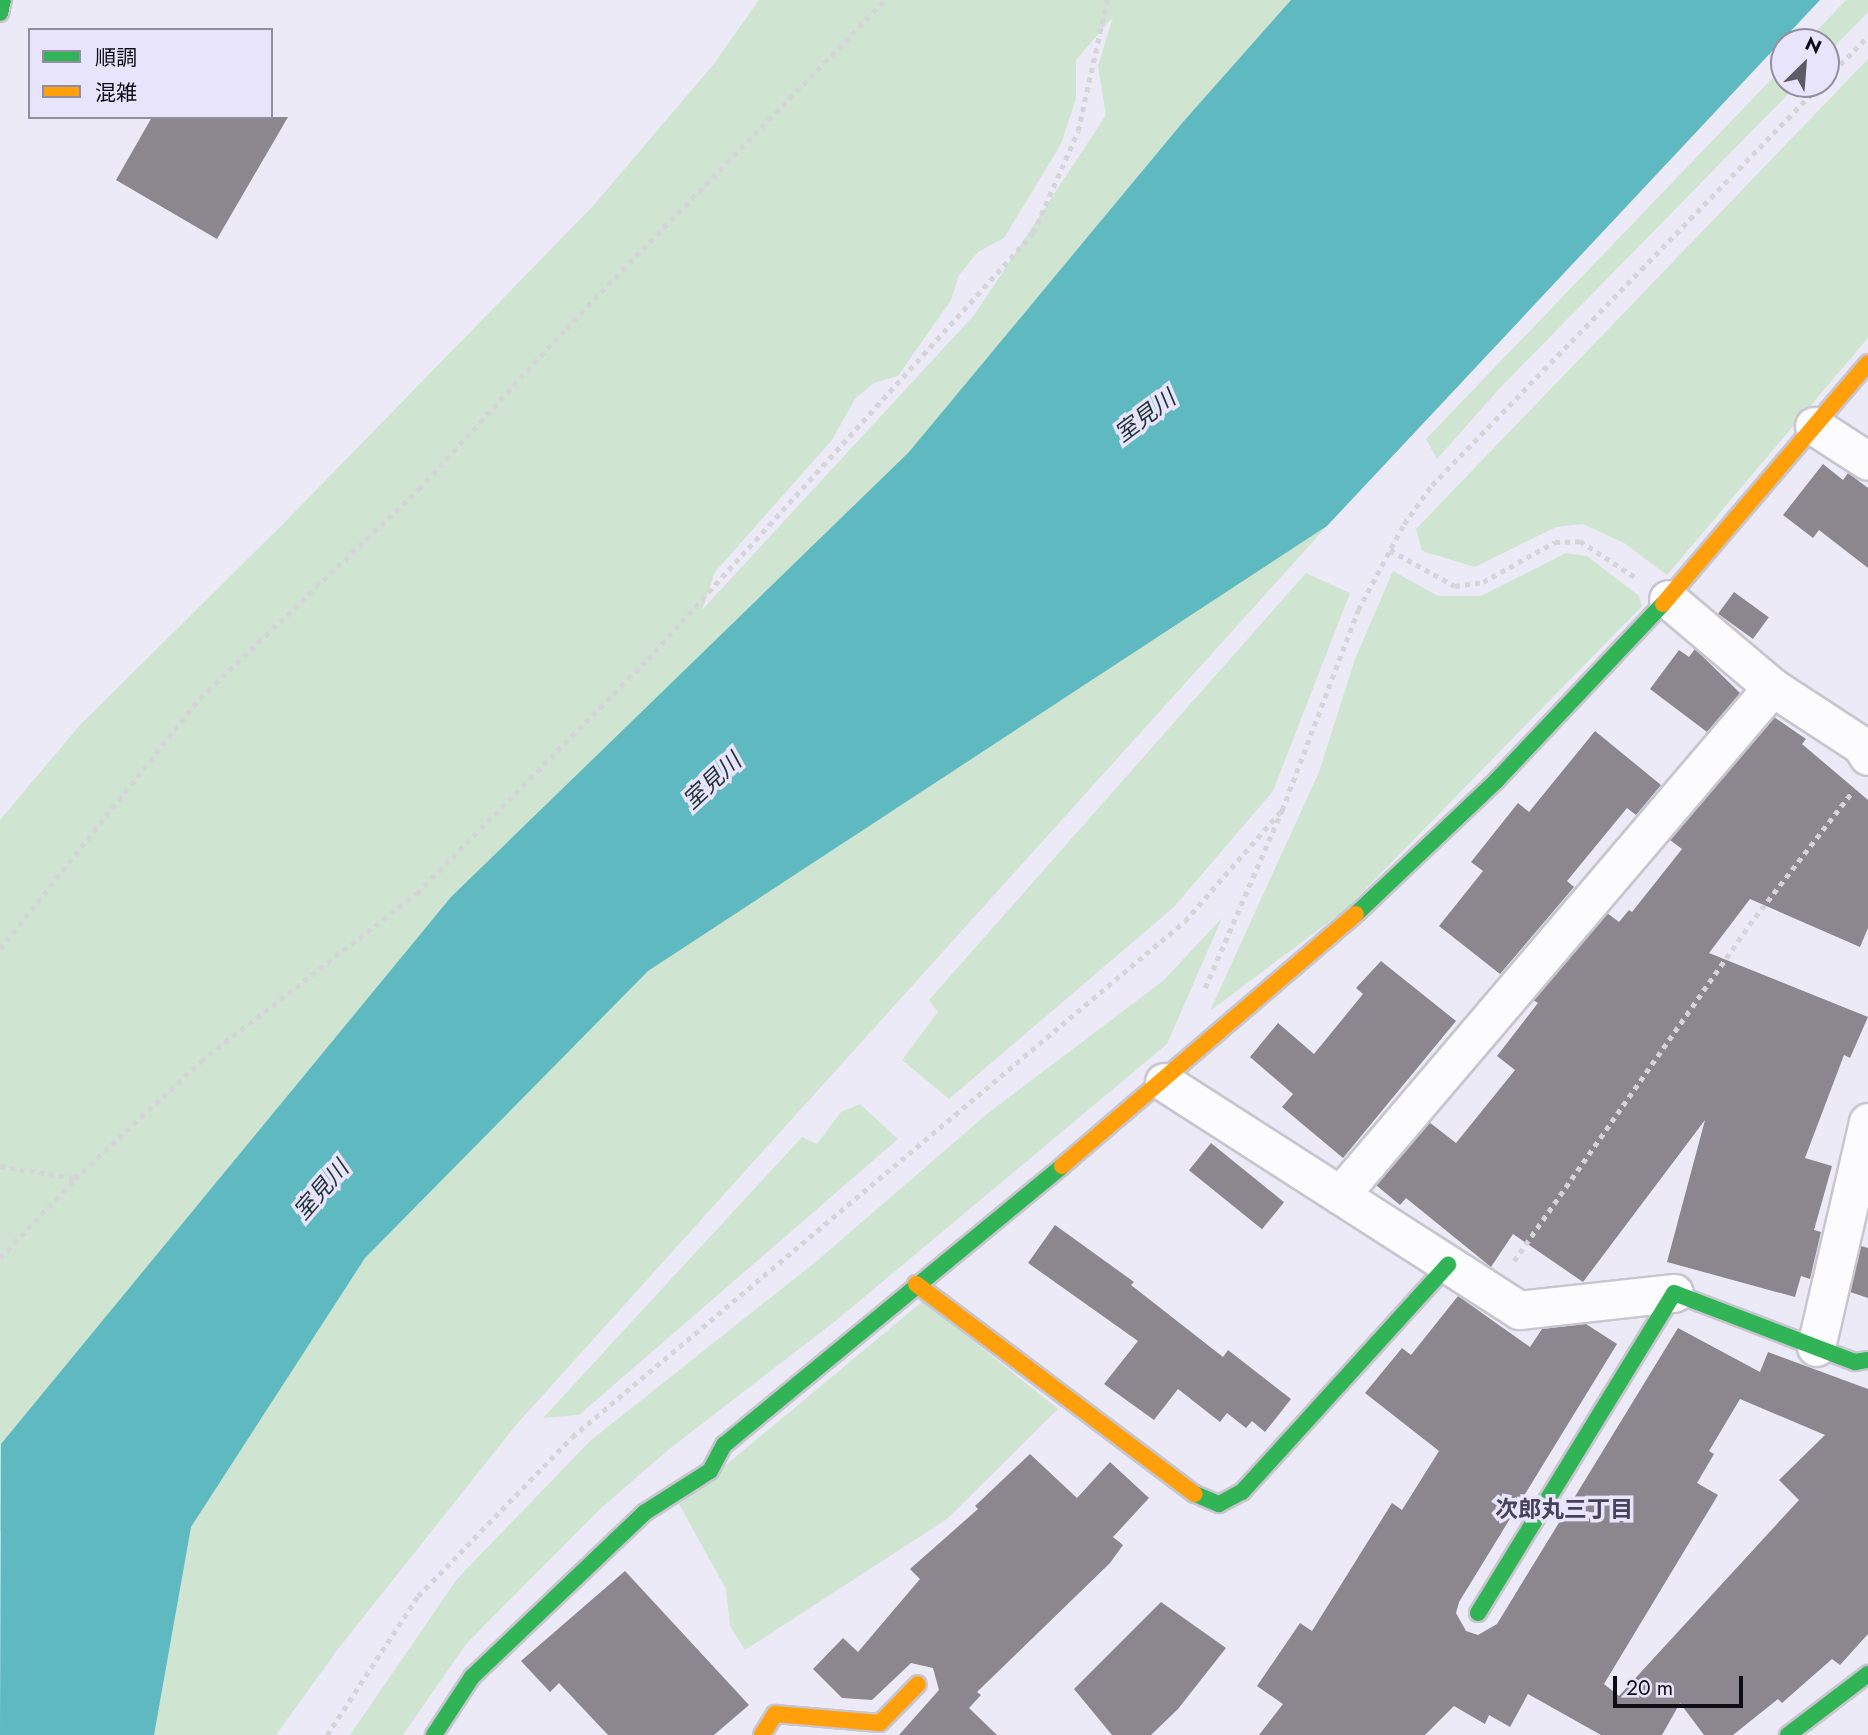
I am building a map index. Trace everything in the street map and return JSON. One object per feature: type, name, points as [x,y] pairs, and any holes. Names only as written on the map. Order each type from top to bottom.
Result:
[{"type":"street","points":[[0,13],[4,0]]},
{"type":"street","points":[[434,1735],[472,1677],[643,1513],[710,1471],[724,1445],[1164,1082],[1343,926],[1497,780],[1668,599],[1868,363]]},
{"type":"street","points":[[1814,426],[1868,461]]},
{"type":"street","points":[[1668,599],[1772,687],[1861,745],[1864,769]]},
{"type":"street","points":[[1340,1195],[1772,687]]},
{"type":"street","points":[[1164,1082],[1520,1310],[1674,1293],[1855,1362],[1868,1360]]},
{"type":"street","points":[[1816,1347],[1868,1122]]},
{"type":"street","points":[[916,1284],[1198,1496],[1219,1504],[1242,1492],[1448,1265]]},
{"type":"street","points":[[1478,1613],[1674,1293]]},
{"type":"street","points":[[1788,1735],[1868,1674]]},
{"type":"street","points":[[762,1735],[775,1714],[880,1723],[918,1684]]},
{"type":"path","points":[[0,949],[200,698],[419,489],[566,328],[885,0]]},
{"type":"path","points":[[0,1258],[75,1179],[201,1061],[417,893],[648,659],[1032,233],[1078,131],[1107,0]]},
{"type":"path","points":[[1840,65],[1868,36]]},
{"type":"path","points":[[1202,995],[1282,810],[1358,610],[1390,550],[1432,485],[1807,98]]},
{"type":"path","points":[[1390,550],[1455,586],[1483,582],[1555,542],[1580,541],[1668,599]]},
{"type":"path","points":[[1492,1292],[1749,925],[1864,769]]},
{"type":"path","points":[[327,1735],[418,1596],[572,1437],[1185,921],[1282,810]]},
{"type":"path","points":[[0,1166],[75,1179]]},
{"type":"green space","points":[[759,0],[1329,0],[0,1531],[0,820],[80,725],[283,524],[593,206],[713,65]],"holes":[[[1113,17],[1098,66],[1106,115],[975,314],[702,610],[715,572],[832,440],[855,399],[874,383],[898,376],[951,300],[959,275],[978,252],[1004,238],[1061,144],[1076,99],[1076,60]]]},
{"type":"green space","points":[[1846,0],[1868,0],[1868,12],[1840,41],[1840,28],[1819,28]]},
{"type":"green space","points":[[1868,59],[1868,338],[1667,575],[1624,543],[1583,524],[1556,527],[1475,567],[1422,551],[1416,529],[1830,98],[1840,98],[1840,88]]},
{"type":"green space","points":[[1770,81],[1770,98],[1784,98],[1500,388],[1437,459],[1426,439]]},
{"type":"green space","points":[[1327,526],[516,1425],[338,1649],[276,1735],[136,1735],[172,1522],[341,1257],[634,953],[1068,666]]},
{"type":"green space","points":[[1566,553],[1587,556],[1639,596],[1642,606],[1345,910],[1210,1011],[1319,772],[1355,659],[1393,571],[1438,596],[1481,596]]},
{"type":"green space","points":[[1306,573],[1350,593],[1273,791],[1174,907],[949,1099],[902,1060],[938,1012],[929,1000]]},
{"type":"green space","points":[[1222,918],[1167,1044],[838,1319],[668,1450],[598,1511],[466,1644],[403,1735],[350,1735],[457,1579],[590,1441],[818,1260],[987,1114],[1164,980]]},
{"type":"green space","points":[[860,1104],[898,1139],[579,1415],[543,1418],[802,1137],[817,1144],[841,1112]]},
{"type":"green space","points":[[923,1301],[1058,1409],[947,1519],[745,1650],[730,1626],[726,1589],[679,1504]]},
{"type":"water","name":"室見川","points":[[1291,0],[1820,0],[1794,28],[1770,28],[1770,53],[1327,526],[648,971],[365,1258],[191,1527],[154,1735],[0,1735],[1,1444],[451,897],[909,452],[1183,122]]},
{"type":"building","points":[[288,117],[217,239],[116,180],[151,119]]},
{"type":"building","points":[[1823,464],[1843,480],[1848,473],[1868,488],[1868,568],[1819,530],[1813,538],[1783,515]]},
{"type":"building","points":[[1734,592],[1769,617],[1753,639],[1718,614]]},
{"type":"building","points":[[1695,649],[1740,693],[1707,732],[1650,689],[1679,650],[1689,657]]},
{"type":"building","points":[[1774,717],[1806,739],[1802,744],[1868,800],[1868,928],[1860,947],[1750,899],[1709,953],[1868,1017],[1850,1058],[1844,1055],[1805,1158],[1832,1166],[1814,1230],[1821,1232],[1810,1279],[1801,1276],[1795,1297],[1667,1262],[1705,1120],[1583,1282],[1513,1234],[1491,1267],[1406,1198],[1400,1205],[1376,1185],[1429,1122],[1456,1143],[1515,1070],[1497,1056],[1538,1003],[1533,1000],[1607,913],[1619,922],[1629,910],[1632,912],[1682,849],[1670,840]]},
{"type":"building","points":[[1595,731],[1661,785],[1636,815],[1627,808],[1567,881],[1574,887],[1500,974],[1439,926],[1483,871],[1471,862],[1518,803],[1529,812]]},
{"type":"building","points":[[1381,961],[1456,1021],[1343,1158],[1282,1107],[1293,1094],[1250,1057],[1278,1023],[1314,1054],[1363,994],[1356,988]]},
{"type":"building","points":[[1211,1143],[1284,1202],[1262,1229],[1189,1170]]},
{"type":"building","points":[[1055,1225],[1134,1282],[1131,1285],[1223,1357],[1228,1350],[1291,1399],[1265,1432],[1252,1421],[1246,1428],[1227,1413],[1220,1422],[1178,1389],[1154,1420],[1104,1384],[1138,1341],[1028,1263]]},
{"type":"building","points":[[1861,1246],[1868,1248],[1868,1298],[1850,1292]]},
{"type":"building","points":[[1458,1296],[1530,1347],[1542,1329],[1586,1324],[1617,1344],[1459,1602],[1456,1613],[1466,1631],[1478,1635],[1497,1624],[1678,1328],[1760,1372],[1768,1352],[1868,1389],[1868,1634],[1840,1665],[1832,1659],[1782,1703],[1778,1699],[1733,1735],[1704,1735],[1680,1703],[1662,1735],[1601,1735],[1528,1694],[1510,1727],[1489,1715],[1485,1724],[1454,1706],[1425,1735],[1259,1735],[1283,1704],[1257,1686],[1300,1623],[1312,1631],[1392,1503],[1402,1510],[1439,1451],[1365,1393],[1402,1348],[1411,1355]],"holes":[[[1740,1399],[1825,1435],[1779,1480],[1799,1500],[1619,1696],[1604,1684],[1718,1495],[1697,1483],[1714,1454],[1709,1451]]]},
{"type":"building","points":[[1030,1454],[1077,1498],[1110,1462],[1149,1498],[1113,1537],[1123,1545],[1110,1563],[977,1692],[981,1695],[969,1708],[997,1735],[899,1735],[939,1690],[933,1668],[911,1663],[872,1700],[842,1698],[813,1669],[843,1638],[858,1652],[920,1579],[910,1569],[978,1509],[975,1506]]},
{"type":"building","points":[[625,1571],[749,1705],[714,1735],[608,1735],[559,1683],[550,1692],[521,1661]]},
{"type":"building","points":[[1161,1602],[1226,1648],[1178,1709],[1151,1735],[1112,1735],[1074,1689]]},
{"type":"traffic: fast","points":[[0,13],[3,0]]},
{"type":"traffic: fast","points":[[1356,914],[1497,780],[1663,604]]},
{"type":"traffic: fast","points":[[434,1735],[472,1677],[644,1513],[710,1471],[724,1445],[1062,1166]]},
{"type":"traffic: fast","points":[[1195,1494],[1219,1504],[1242,1492],[1448,1265]]},
{"type":"traffic: fast","points":[[1478,1613],[1674,1293],[1855,1362],[1868,1360]]},
{"type":"traffic: fast","points":[[1788,1735],[1868,1674]]},
{"type":"traffic: slow","points":[[1663,604],[1868,363]]},
{"type":"traffic: slow","points":[[1062,1166],[1356,914]]},
{"type":"traffic: slow","points":[[916,1284],[1195,1494]]},
{"type":"traffic: slow","points":[[762,1735],[775,1714],[880,1723],[918,1684]]},
{"type":"district","name":"次郎丸三丁目","points":[[1564,1509]]}]
